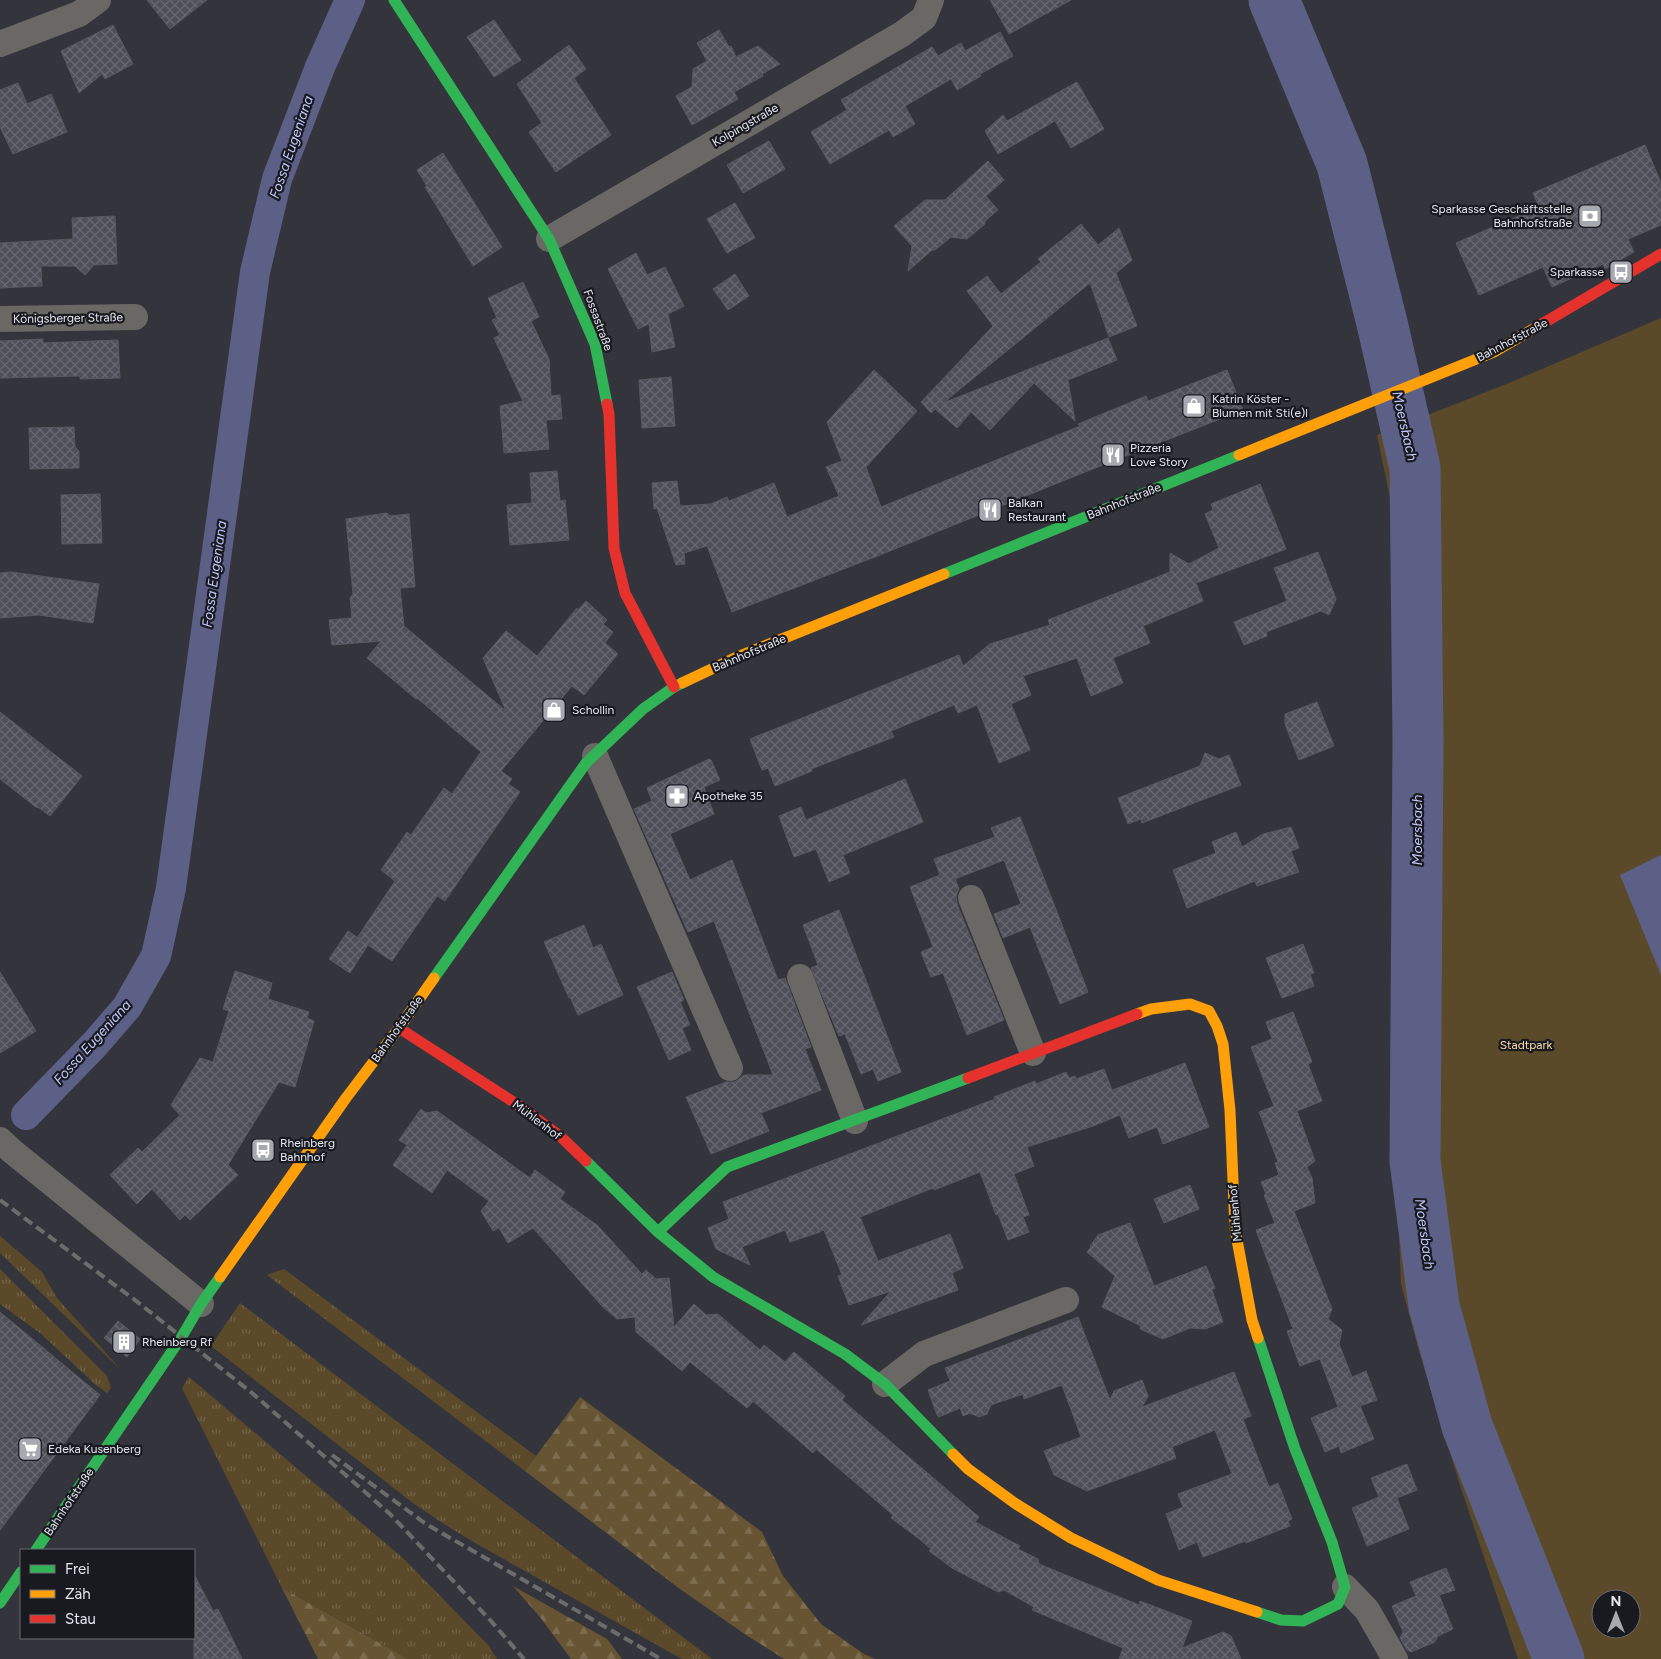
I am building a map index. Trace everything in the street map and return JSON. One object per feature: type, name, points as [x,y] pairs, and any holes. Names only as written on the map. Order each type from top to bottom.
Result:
[{"type":"street","points":[[0,44],[79,14],[98,0]]},
{"type":"street","name":"Fossastraße","points":[[394,0],[548,238],[576,299],[594,344],[609,414],[614,548],[625,593],[674,687]]},
{"type":"street","name":"Kolpingstraße","points":[[548,238],[902,34],[924,18],[931,0]]},
{"type":"street","name":"Bahnhofstraße","points":[[37,1549],[181,1338],[201,1304],[586,763],[643,709],[674,687],[737,657],[1494,352],[1661,254]]},
{"type":"street","name":"Königsberger Straße","points":[[0,319],[135,317]]},
{"type":"street","points":[[595,756],[730,1068]]},
{"type":"street","points":[[971,898],[1033,1053]]},
{"type":"street","points":[[800,977],[855,1121]]},
{"type":"street","name":"Mühlenhof","points":[[658,1232],[727,1167],[855,1121],[1151,1009],[1190,1004],[1209,1011],[1217,1026],[1223,1044],[1230,1110],[1235,1229],[1252,1320],[1294,1449],[1332,1542],[1345,1587],[1367,1610],[1395,1659]]},
{"type":"street","name":"Mühlenhof","points":[[399,1028],[518,1105],[561,1137],[658,1232],[713,1276],[837,1349],[885,1384],[968,1469],[1016,1504],[1071,1538],[1158,1580],[1281,1620],[1303,1621],[1338,1604],[1345,1587]]},
{"type":"street","points":[[0,1140],[12,1152],[201,1304]]},
{"type":"street","points":[[885,1384],[924,1354],[1066,1300]]},
{"type":"street","points":[[0,1603],[20,1573]]},
{"type":"green space","name":"Stadtpark","points":[[1661,318],[1661,1659],[1518,1659],[1458,1479],[1419,1351],[1401,1284],[1392,1048],[1393,887],[1401,652],[1396,527],[1377,435],[1514,381]]},
{"type":"green space","points":[[0,1236],[42,1272],[57,1298],[122,1371],[0,1253]]},
{"type":"green space","points":[[0,1269],[107,1376],[111,1388],[107,1393],[40,1333],[0,1304]]},
{"type":"green space","points":[[284,1269],[536,1456],[525,1471],[267,1275]]},
{"type":"green space","points":[[240,1303],[712,1659],[682,1659],[477,1544],[413,1503],[211,1346]]},
{"type":"green space","points":[[189,1377],[403,1558],[489,1646],[497,1659],[408,1659],[282,1588],[182,1388]]},
{"type":"green space","points":[[580,1397],[762,1532],[783,1576],[821,1624],[864,1654],[875,1659],[784,1659],[680,1589],[525,1471]]},
{"type":"green space","points":[[513,1586],[607,1639],[622,1659],[571,1659],[540,1617]]},
{"type":"green space","points":[[282,1588],[408,1659],[318,1659]]},
{"type":"water","points":[[1661,855],[1661,975],[1620,875]]},
{"type":"building","points":[[147,0],[207,0],[170,29]]},
{"type":"building","points":[[990,0],[1071,0],[1009,34]]},
{"type":"building","points":[[494,20],[521,60],[494,77],[467,37]]},
{"type":"building","points":[[113,25],[133,64],[105,79],[102,74],[79,93],[61,51]]},
{"type":"building","points":[[719,30],[729,47],[731,46],[736,57],[758,46],[780,64],[734,92],[738,99],[692,125],[676,96],[692,87],[693,69],[707,61],[697,43]]},
{"type":"building","points":[[1000,32],[1013,56],[980,74],[981,76],[957,90],[951,79],[905,106],[915,124],[893,137],[889,130],[830,164],[811,132],[847,110],[841,100],[932,47],[938,56],[961,43],[965,51]]},
{"type":"building","points":[[569,45],[586,69],[574,78],[611,135],[556,172],[529,132],[542,123],[517,84]]},
{"type":"building","points":[[1077,82],[1104,129],[1071,148],[1055,121],[998,154],[985,131],[1003,115],[1007,121]]},
{"type":"building","points":[[18,83],[27,104],[51,94],[67,132],[13,154],[0,127],[0,90]]},
{"type":"building","points":[[769,141],[785,169],[743,193],[727,165]]},
{"type":"building","name":"Sparkasse Geschäftsstelle Bahnhofstraße","points":[[1645,145],[1661,183],[1661,225],[1628,239],[1634,252],[1605,269],[1603,264],[1552,287],[1543,267],[1479,295],[1456,243],[1539,207],[1533,193]]},
{"type":"building","points":[[443,153],[502,247],[473,266],[425,187],[427,186],[417,170]]},
{"type":"building","points":[[988,161],[1004,180],[986,196],[998,210],[967,239],[951,237],[935,250],[932,250],[908,271],[912,246],[894,226],[925,200],[945,200]]},
{"type":"building","points":[[735,203],[755,238],[727,253],[707,219]]},
{"type":"building","points":[[115,216],[117,264],[94,265],[85,275],[75,266],[41,266],[42,286],[0,288],[0,243],[73,239],[72,218]]},
{"type":"building","points":[[1081,224],[1098,245],[1119,228],[1132,260],[1116,273],[1137,326],[1109,337],[1090,283],[943,403],[1108,338],[1117,360],[1068,380],[1075,421],[1034,383],[990,430],[971,412],[957,428],[935,409],[931,413],[921,402],[993,326],[967,291],[987,276],[1001,294],[1041,262],[1038,259]]},
{"type":"building","points":[[636,253],[647,275],[665,267],[684,306],[668,314],[675,347],[652,352],[649,324],[638,329],[608,269]]},
{"type":"building","points":[[735,274],[749,296],[728,310],[713,289]]},
{"type":"building","points":[[523,282],[539,317],[531,321],[549,359],[551,396],[560,395],[562,419],[546,420],[549,449],[504,453],[500,406],[523,401],[494,338],[500,335],[492,320],[497,318],[488,298]]},
{"type":"building","points":[[43,339],[43,343],[118,340],[120,378],[80,379],[80,376],[0,378],[0,341]]},
{"type":"building","points":[[874,370],[917,411],[866,467],[881,507],[1080,426],[1078,424],[1146,396],[1148,401],[1227,370],[1243,410],[732,612],[707,546],[684,553],[685,564],[676,565],[657,508],[654,509],[652,483],[677,481],[680,506],[711,504],[727,497],[729,501],[774,483],[787,517],[839,496],[826,467],[842,461],[827,422]]},
{"type":"building","points":[[671,377],[675,426],[642,428],[639,380]]},
{"type":"building","points":[[74,427],[75,447],[79,451],[79,468],[30,469],[29,428]]},
{"type":"building","points":[[557,471],[560,501],[565,500],[569,540],[510,545],[507,505],[532,503],[530,473]]},
{"type":"building","points":[[1260,484],[1286,549],[1196,583],[1203,601],[1143,626],[1150,643],[1113,658],[1123,683],[1091,696],[1077,658],[1023,676],[1031,695],[1011,704],[1030,750],[999,763],[977,705],[958,713],[954,705],[891,731],[894,737],[811,769],[812,771],[775,786],[768,768],[762,770],[750,739],[959,655],[963,666],[990,644],[1050,625],[1048,620],[1170,572],[1170,553],[1189,564],[1219,548],[1205,514],[1213,510],[1211,504]]},
{"type":"building","points":[[100,494],[102,543],[62,544],[61,495]]},
{"type":"building","points":[[387,513],[390,516],[409,514],[415,587],[400,588],[404,626],[506,711],[483,658],[506,631],[537,656],[577,608],[578,610],[586,601],[607,620],[603,624],[613,632],[605,643],[618,654],[584,695],[572,686],[501,771],[512,779],[508,784],[520,792],[445,901],[437,896],[392,961],[357,938],[395,881],[381,870],[407,832],[411,835],[444,788],[452,794],[481,752],[367,658],[381,641],[332,645],[329,620],[352,618],[350,598],[353,594],[346,519]]},
{"type":"building","points":[[1318,552],[1336,599],[1329,615],[1321,611],[1266,632],[1267,636],[1244,645],[1234,622],[1287,601],[1274,568]]},
{"type":"building","points":[[11,572],[99,584],[93,623],[39,615],[0,618],[0,573]]},
{"type":"building","points":[[1317,702],[1334,746],[1299,760],[1285,724],[1285,714]]},
{"type":"building","points":[[0,712],[82,776],[50,816],[0,779]]},
{"type":"building","points":[[1205,753],[1219,759],[1229,755],[1241,785],[1142,823],[1141,819],[1128,824],[1118,798],[1200,766]]},
{"type":"building","points":[[709,759],[720,780],[704,787],[714,814],[670,834],[690,880],[732,860],[778,980],[785,978],[811,1047],[805,1049],[821,1090],[761,1113],[769,1131],[711,1154],[686,1097],[726,1082],[735,1082],[744,1075],[773,1075],[714,921],[688,932],[634,809],[652,801],[647,788]]},
{"type":"building","points":[[905,779],[923,822],[843,855],[850,873],[829,882],[816,849],[794,857],[779,816],[801,807],[806,820]]},
{"type":"building","points":[[1020,817],[1088,992],[1060,1004],[1030,927],[1003,938],[994,914],[1021,904],[1004,860],[955,879],[959,889],[956,896],[957,904],[1004,1020],[967,1035],[943,973],[931,977],[921,952],[933,947],[910,887],[940,875],[934,859],[995,837],[991,828]]},
{"type":"building","points":[[1291,827],[1299,848],[1291,851],[1299,872],[1257,886],[1255,881],[1187,908],[1173,870],[1216,853],[1212,842],[1236,832],[1242,847],[1263,834]]},
{"type":"building","points":[[839,910],[901,1072],[878,1081],[873,1069],[861,1074],[845,1034],[839,1036],[811,968],[818,965],[803,925]]},
{"type":"building","points":[[584,925],[593,948],[601,944],[623,995],[578,1015],[544,942]]},
{"type":"building","points":[[348,931],[368,945],[350,973],[329,959]]},
{"type":"building","points":[[1303,944],[1314,973],[1310,974],[1314,986],[1282,998],[1266,958]]},
{"type":"building","points":[[235,971],[272,983],[268,999],[309,1012],[307,1018],[314,1021],[295,1087],[279,1082],[228,1165],[238,1175],[190,1220],[185,1215],[180,1220],[152,1189],[137,1204],[110,1175],[138,1148],[142,1152],[180,1115],[171,1105],[200,1058],[213,1062],[229,1011],[223,1009]]},
{"type":"building","points":[[0,972],[36,1031],[0,1053]]},
{"type":"building","points":[[672,972],[684,1000],[680,1002],[690,1025],[682,1028],[691,1050],[669,1060],[637,987]]},
{"type":"building","points":[[1293,1012],[1312,1062],[1308,1064],[1322,1101],[1297,1111],[1315,1161],[1307,1167],[1312,1178],[1315,1203],[1294,1211],[1332,1309],[1328,1319],[1342,1330],[1339,1344],[1352,1377],[1366,1371],[1377,1400],[1360,1406],[1374,1439],[1341,1453],[1339,1446],[1325,1452],[1311,1418],[1338,1407],[1320,1359],[1300,1366],[1287,1331],[1293,1329],[1256,1230],[1275,1223],[1261,1182],[1279,1175],[1275,1163],[1278,1162],[1259,1112],[1274,1106],[1251,1047],[1272,1039],[1266,1022]]},
{"type":"building","points":[[1185,1063],[1209,1127],[1163,1144],[1157,1127],[1129,1138],[1120,1115],[1093,1126],[1027,1147],[1034,1166],[1014,1174],[1029,1215],[1023,1217],[1029,1232],[1008,1240],[998,1214],[996,1215],[980,1172],[934,1190],[933,1188],[860,1217],[878,1261],[950,1234],[963,1268],[952,1273],[958,1290],[861,1325],[891,1291],[849,1305],[838,1276],[842,1275],[824,1230],[821,1231],[820,1227],[820,1232],[790,1242],[785,1230],[742,1247],[750,1265],[716,1249],[708,1228],[729,1219],[723,1202],[995,1099],[994,1097],[1035,1081],[1036,1084],[1066,1072],[1069,1078],[1075,1076],[1076,1079],[1104,1069],[1112,1090]]},
{"type":"building","points":[[421,1109],[426,1113],[437,1111],[530,1178],[535,1170],[565,1192],[560,1199],[597,1225],[642,1274],[646,1270],[656,1279],[669,1278],[674,1327],[694,1304],[706,1315],[718,1314],[760,1350],[764,1345],[785,1362],[794,1352],[845,1396],[842,1400],[979,1517],[975,1522],[1020,1546],[1018,1549],[1038,1559],[1039,1564],[1139,1605],[1140,1601],[1192,1621],[1182,1648],[1223,1632],[1231,1636],[1241,1659],[1119,1659],[1123,1648],[1032,1610],[1034,1607],[1004,1590],[998,1592],[952,1568],[929,1551],[931,1549],[918,1538],[891,1518],[893,1515],[816,1449],[813,1453],[753,1401],[747,1408],[690,1362],[682,1371],[636,1332],[635,1317],[617,1319],[602,1306],[533,1228],[508,1243],[499,1228],[493,1231],[481,1211],[489,1201],[447,1170],[432,1193],[393,1165],[407,1145],[399,1140]]},
{"type":"building","points":[[1190,1185],[1199,1209],[1164,1223],[1154,1199]]},
{"type":"building","points":[[1130,1223],[1154,1286],[1206,1266],[1215,1288],[1212,1290],[1223,1322],[1205,1329],[1190,1328],[1163,1339],[1140,1329],[1141,1326],[1102,1307],[1115,1276],[1087,1252],[1098,1235]]},
{"type":"building","name":"Edeka Kusenberg","points":[[0,1312],[100,1395],[0,1530]]},
{"type":"building","points":[[1078,1317],[1110,1400],[1114,1391],[1142,1380],[1148,1396],[1142,1407],[1234,1372],[1251,1416],[1243,1419],[1269,1487],[1278,1483],[1292,1519],[1288,1521],[1290,1526],[1203,1557],[1197,1542],[1179,1550],[1166,1514],[1183,1507],[1178,1494],[1232,1474],[1215,1430],[1172,1447],[1176,1458],[1087,1491],[1054,1475],[1044,1451],[1081,1437],[1062,1385],[1024,1399],[1023,1394],[991,1405],[987,1414],[979,1417],[970,1413],[963,1416],[960,1408],[939,1417],[937,1415],[928,1390],[950,1381],[945,1368]]},
{"type":"building","name":"Rheinberg Rf","points":[[118,1321],[140,1339],[127,1357],[104,1338]]},
{"type":"building","points":[[1407,1464],[1417,1490],[1397,1498],[1409,1529],[1367,1546],[1352,1508],[1379,1497],[1371,1478]]},
{"type":"building","points":[[1446,1568],[1455,1590],[1439,1595],[1453,1629],[1438,1636],[1435,1642],[1411,1652],[1407,1650],[1400,1638],[1403,1632],[1392,1606],[1416,1596],[1410,1582]]},
{"type":"building","points":[[195,1576],[213,1611],[218,1609],[242,1659],[194,1659]]},
{"type":"waterway","name":"Fossa Eugeniana","points":[[26,1115],[95,1044],[127,1007],[156,956],[171,888],[255,272],[277,179],[320,67],[350,0]]},
{"type":"waterway","name":"Moersbach","points":[[1274,0],[1342,164],[1382,323],[1415,468],[1418,740],[1415,1161],[1434,1306],[1467,1426],[1559,1659]]},
{"type":"railway","points":[[0,1200],[135,1300],[252,1393],[390,1514],[491,1621],[524,1659]]},
{"type":"railway","points":[[332,1455],[426,1524],[661,1659]]},
{"type":"traffic: fast","points":[[394,0],[549,239],[595,344],[607,404]]},
{"type":"traffic: fast","points":[[944,574],[1239,455]]},
{"type":"traffic: fast","points":[[434,978],[586,763],[643,709],[682,683]]},
{"type":"traffic: fast","points":[[658,1232],[727,1167],[968,1078]]},
{"type":"traffic: fast","points":[[586,1161],[658,1232],[713,1277],[845,1354],[885,1384],[953,1454]]},
{"type":"traffic: fast","points":[[37,1549],[181,1338],[220,1277]]},
{"type":"traffic: fast","points":[[1257,1612],[1281,1620],[1303,1621],[1338,1604],[1345,1587],[1332,1542],[1295,1449],[1258,1338]]},
{"type":"traffic: fast","points":[[0,1603],[20,1573]]},
{"type":"traffic: slow","points":[[1239,455],[1494,352],[1535,328]]},
{"type":"traffic: slow","points":[[682,683],[737,657],[944,574]]},
{"type":"traffic: slow","points":[[220,1277],[346,1098],[434,978]]},
{"type":"traffic: slow","points":[[1137,1014],[1151,1009],[1190,1004],[1209,1011],[1217,1026],[1223,1044],[1230,1110],[1235,1229],[1252,1320],[1258,1338]]},
{"type":"traffic: slow","points":[[953,1454],[968,1469],[1016,1504],[1071,1538],[1158,1580],[1257,1612]]},
{"type":"traffic: jam","points":[[1535,328],[1661,254]]},
{"type":"traffic: jam","points":[[607,404],[609,414],[614,548],[625,593],[674,687]]},
{"type":"traffic: jam","points":[[968,1078],[1137,1014]]},
{"type":"traffic: jam","points":[[399,1028],[518,1105],[561,1137],[586,1161]]},
{"type":"place","name":"Sparkasse Geschäftsstelle Bahnhofstraße","points":[[1590,216]]},
{"type":"place","name":"Sparkasse","points":[[1621,272]]},
{"type":"place","name":"Katrin Köster - Blumen mit Sti(e)l","points":[[1194,406]]},
{"type":"place","name":"Pizzeria Love Story","points":[[1113,455]]},
{"type":"place","name":"Balkan Restaurant","points":[[990,510]]},
{"type":"place","name":"Schollin","points":[[554,710]]},
{"type":"place","name":"Apotheke 35","points":[[677,796]]},
{"type":"place","name":"Rheinberg Bahnhof","points":[[263,1150]]},
{"type":"place","name":"Rheinberg Rf","points":[[124,1342]]},
{"type":"place","name":"Edeka Kusenberg","points":[[30,1449]]}]
